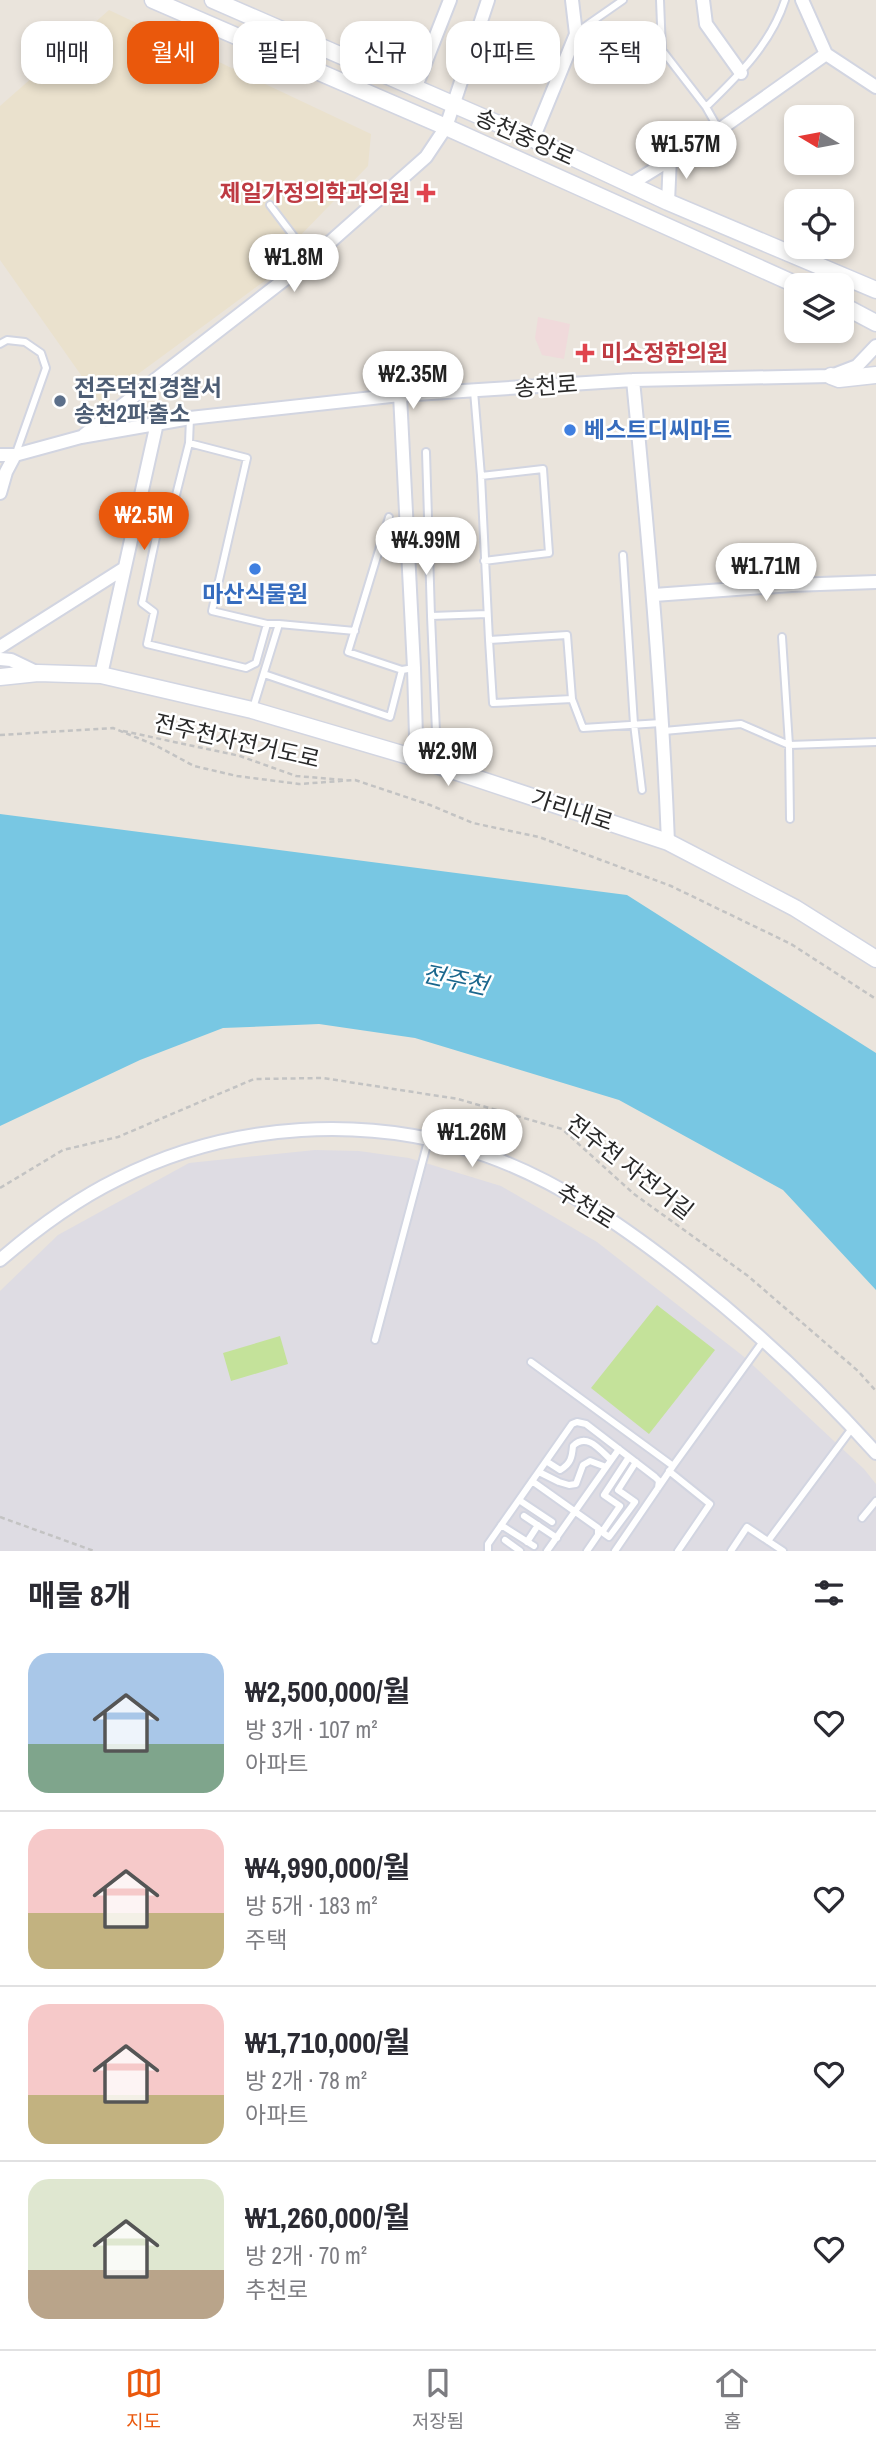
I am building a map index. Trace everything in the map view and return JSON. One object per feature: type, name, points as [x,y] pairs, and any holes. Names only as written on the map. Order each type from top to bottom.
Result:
[{"type":"street","name":"송천중앙로","points":[[153,0],[446,127],[784,279]]},
{"type":"street","name":"송천중앙로","points":[[213,0],[533,139],[629,185],[876,290]]},
{"type":"street","points":[[415,89],[450,0]]},
{"type":"street","points":[[81,437],[311,259],[426,157],[446,127],[488,0]]},
{"type":"street","points":[[572,0],[574,21]]},
{"type":"street","points":[[703,0],[706,24],[741,73]]},
{"type":"street","points":[[802,0],[826,54],[876,87]]},
{"type":"street","points":[[533,139],[574,39]]},
{"type":"street","points":[[629,185],[719,130],[826,54]]},
{"type":"street","points":[[668,202],[670,158]]},
{"type":"street","points":[[854,311],[876,323]]},
{"type":"street","name":"송천로","points":[[0,455],[15,455],[81,437],[190,418],[400,395],[633,380],[831,376],[857,366],[876,346]]},
{"type":"street","points":[[831,376],[839,379],[876,375]]},
{"type":"street","points":[[633,380],[654,595],[668,842]]},
{"type":"street","points":[[400,395],[408,669],[416,737],[412,757]]},
{"type":"street","points":[[101,675],[157,423]]},
{"type":"street","points":[[0,494],[6,472],[15,455]]},
{"type":"street","points":[[0,647],[123,569]]},
{"type":"street","points":[[654,595],[792,584],[876,582]]},
{"type":"street","points":[[0,659],[11,660],[38,673]]},
{"type":"street","name":"가리내로","points":[[0,677],[38,673],[101,675],[252,710],[412,757],[668,842],[795,908],[876,960]]},
{"type":"street","name":"추천로","points":[[0,1260],[43,1225],[118,1179],[216,1143],[244,1137],[314,1130],[361,1130],[429,1139],[488,1156],[551,1184],[607,1217],[764,1340],[876,1453]]},
{"type":"lane","points":[[594,21],[623,0]]},
{"type":"lane","points":[[660,0],[662,50],[706,107],[719,130]]},
{"type":"lane","points":[[706,107],[741,73],[777,24],[785,0]]},
{"type":"lane","points":[[270,205],[311,259]]},
{"type":"lane","points":[[0,344],[7,340],[25,342],[41,353],[46,368],[15,455]]},
{"type":"lane","points":[[474,391],[494,703],[572,699]]},
{"type":"lane","points":[[190,418],[189,443],[175,499],[163,503],[142,603],[154,612],[147,644],[246,668],[256,663],[267,624]]},
{"type":"lane","points":[[189,443],[247,458],[212,611],[267,624],[355,631]]},
{"type":"lane","points":[[426,452],[436,732]]},
{"type":"lane","points":[[481,476],[543,469],[549,553],[484,561]]},
{"type":"lane","points":[[264,674],[390,717],[408,669],[348,652],[389,517]]},
{"type":"lane","points":[[623,555],[634,724],[642,790]]},
{"type":"lane","points":[[789,566],[792,584]]},
{"type":"lane","points":[[431,616],[487,614]]},
{"type":"lane","points":[[252,710],[279,624]]},
{"type":"lane","points":[[489,640],[567,635],[572,699],[583,728],[634,724],[663,727],[741,724],[789,745],[876,742]]},
{"type":"lane","points":[[782,637],[789,745],[790,819]]},
{"type":"lane","points":[[375,1340],[429,1139]]},
{"type":"lane","points":[[615,1551],[671,1468],[764,1340]]},
{"type":"lane","points":[[531,1362],[671,1468],[710,1504],[678,1551]]},
{"type":"lane","points":[[486,1550],[572,1424],[577,1422],[586,1424],[655,1477],[659,1481],[658,1488]]},
{"type":"lane","points":[[768,1541],[853,1427]]},
{"type":"lane","points":[[546,1461],[560,1470],[566,1467],[572,1459],[573,1446],[578,1441],[586,1440],[596,1446],[609,1464]]},
{"type":"lane","points":[[547,1551],[619,1449]]},
{"type":"lane","points":[[587,1551],[620,1506],[604,1495],[629,1457]]},
{"type":"lane","points":[[538,1472],[569,1485],[576,1484],[583,1465],[590,1461],[609,1464]]},
{"type":"lane","points":[[532,1481],[609,1537],[635,1502],[618,1490],[636,1462]]},
{"type":"lane","points":[[519,1500],[552,1522]]},
{"type":"lane","points":[[862,1518],[876,1501]]},
{"type":"lane","points":[[543,1516],[548,1509]]},
{"type":"lane","points":[[524,1516],[557,1538]]},
{"type":"lane","points":[[527,1542],[535,1523]]},
{"type":"lane","points":[[526,1529],[535,1523]]},
{"type":"lane","points":[[501,1525],[534,1546]]},
{"type":"lane","points":[[731,1551],[747,1527],[783,1551]]},
{"type":"lane","points":[[505,1540],[515,1550]]},
{"type":"path","points":[[0,735],[113,728],[194,765],[237,776],[299,784],[355,780],[429,805],[473,824],[540,837],[671,887],[791,944],[876,999]]},
{"type":"path","name":"전주천자전거도로","points":[[113,728],[240,756],[296,776],[355,780]]},
{"type":"path","name":"전주천 자전거길","points":[[0,1188],[63,1150],[118,1137],[254,1079],[323,1077],[458,1099],[562,1129],[634,1194],[748,1276],[858,1371],[876,1391]]},
{"type":"path","points":[[0,1517],[94,1551]]},
{"type":"shaded area","points":[[109,10],[132,21],[127,21],[127,84],[219,84],[219,62],[233,69],[233,84],[265,84],[371,134],[368,166],[290,246],[289,263],[100,402],[0,260],[0,106],[25,84],[113,84],[113,21],[97,21]]},
{"type":"shaded area","points":[[538,317],[570,324],[564,359],[542,355],[535,338]]},
{"type":"shaded area","points":[[315,1150],[359,1151],[409,1158],[501,1186],[597,1242],[743,1356],[864,1469],[876,1484],[876,1551],[0,1551],[0,1291],[58,1235],[189,1163]]},
{"type":"green space","points":[[657,1305],[715,1350],[649,1434],[591,1388]]},
{"type":"green space","points":[[280,1336],[288,1364],[231,1381],[223,1353]]},
{"type":"water","name":"전주천","points":[[0,814],[627,895],[876,1053],[876,1290],[783,1190],[619,1100],[415,1038],[319,1024],[223,1028],[140,1060],[0,1126]]},
{"type":"place","name":"제일가정의학과의원","points":[[426,193]]},
{"type":"place","name":"미소정한의원","points":[[585,353]]},
{"type":"place","name":"전주덕진경찰서 송천2파출소","points":[[60,401]]},
{"type":"place","name":"베스트디씨마트","points":[[570,430]]},
{"type":"place","name":"마산식물원","points":[[255,569]]}]
